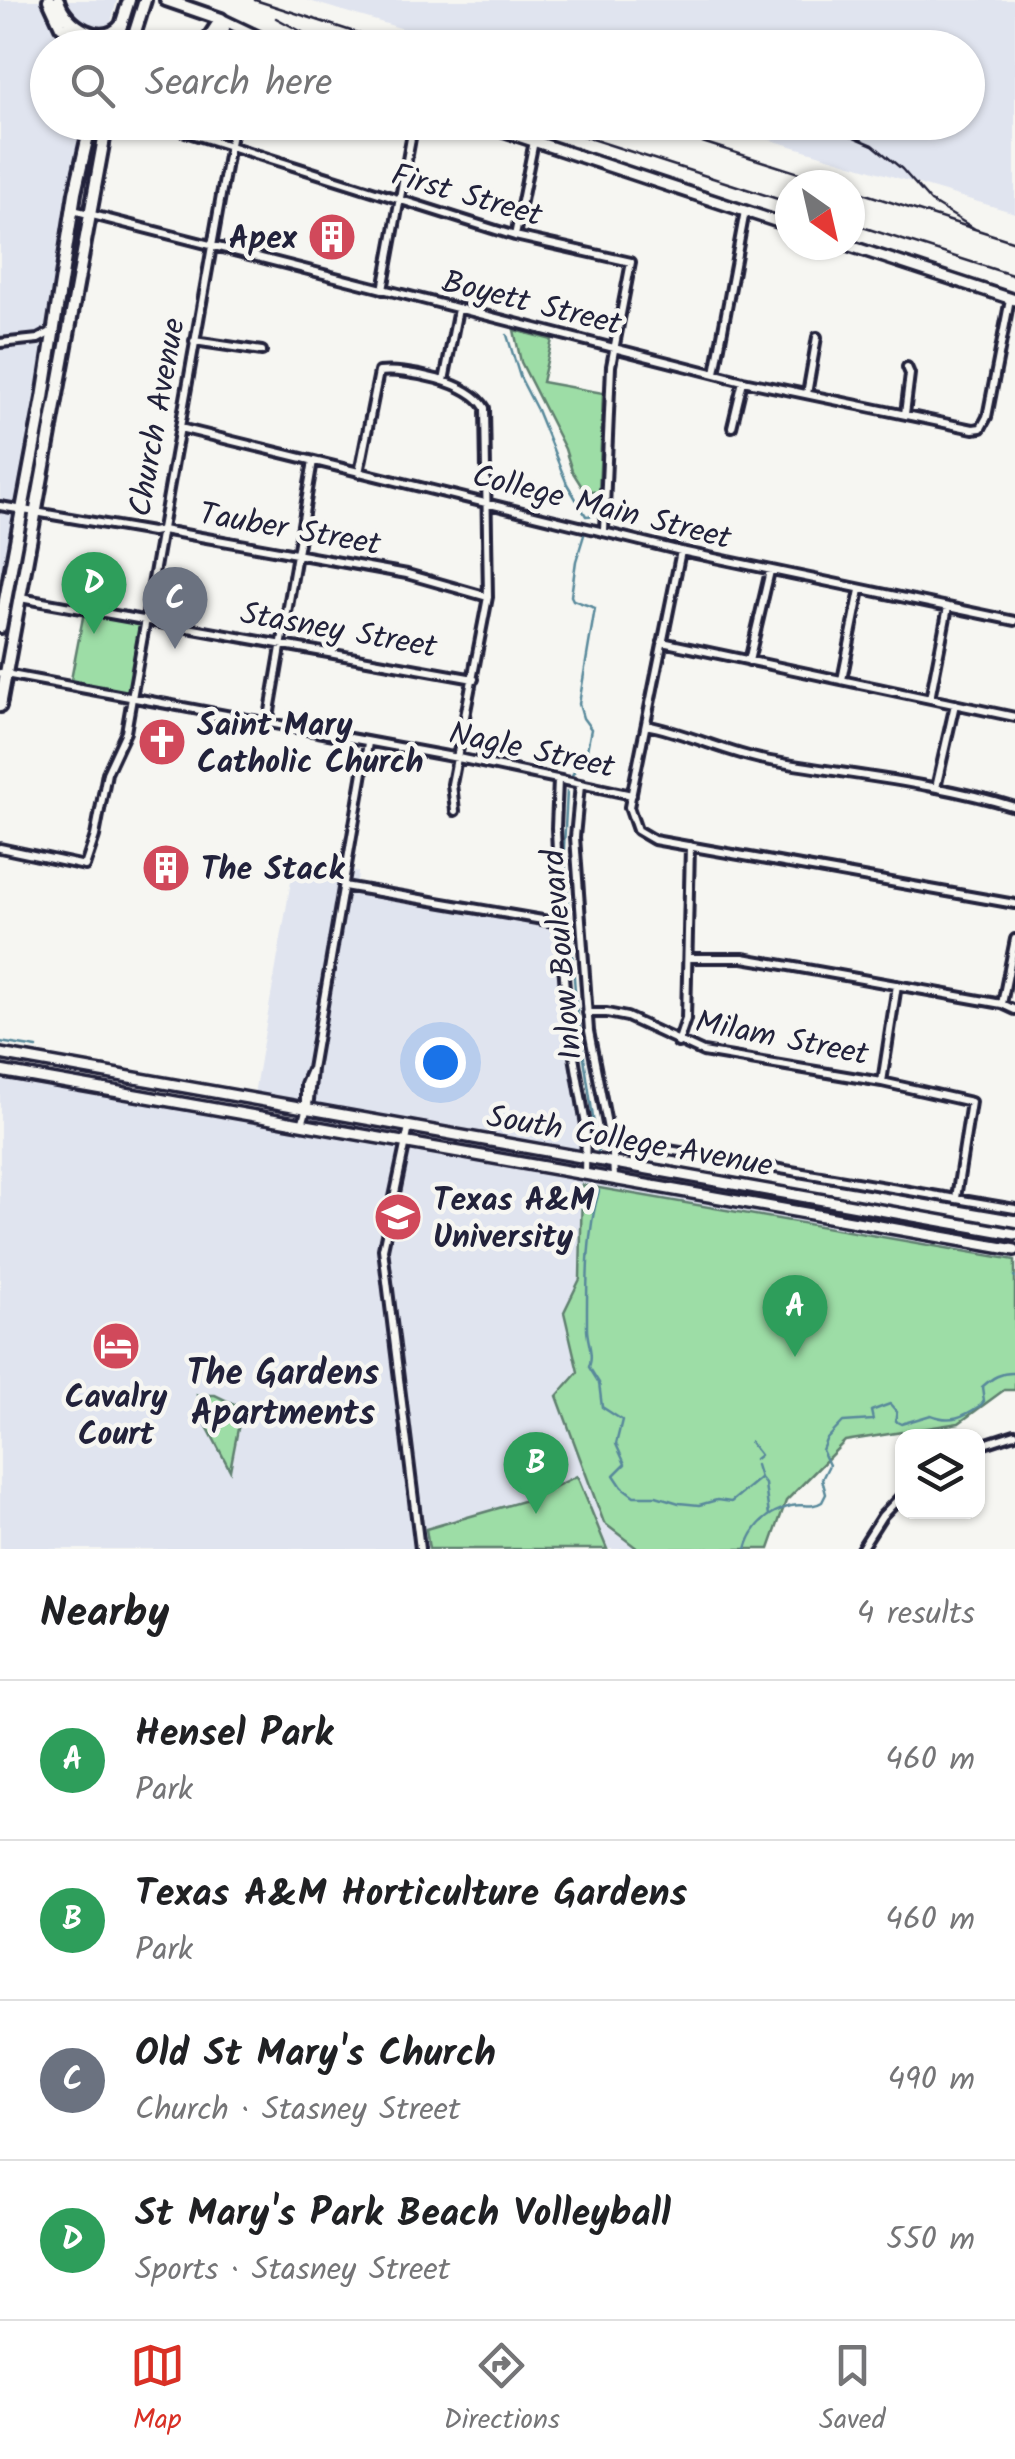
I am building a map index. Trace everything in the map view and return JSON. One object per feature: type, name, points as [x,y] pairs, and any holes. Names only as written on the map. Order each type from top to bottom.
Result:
[{"type":"main road","points":[[41,0],[67,30]]},
{"type":"main road","points":[[49,0],[55,17]]},
{"type":"main road","points":[[58,0],[68,20],[85,30]]},
{"type":"main road","points":[[120,30],[130,0]]},
{"type":"main road","points":[[138,30],[146,0]]},
{"type":"main road","points":[[168,0],[245,30]]},
{"type":"main road","points":[[213,30],[220,19]]},
{"type":"main road","points":[[220,19],[224,30]]},
{"type":"main road","points":[[117,30],[122,24]]},
{"type":"main road","points":[[0,627],[87,140]]},
{"type":"main road","points":[[0,706],[103,140]]},
{"type":"main road","points":[[528,140],[775,221]]},
{"type":"main road","points":[[865,251],[1013,300]]},
{"type":"main road","name":"South College Avenue","points":[[0,1054],[1015,1234]]},
{"type":"main road","name":"South College Avenue","points":[[0,1071],[1015,1250]]},
{"type":"main road","points":[[138,1096],[140,1079]]},
{"type":"main road","points":[[497,1159],[499,1143]]},
{"type":"main road","points":[[832,1218],[835,1202]]},
{"type":"street","name":"First Street","points":[[213,140],[514,236],[631,262],[614,348]]},
{"type":"street","name":"Church Avenue","points":[[0,848],[85,866],[95,836],[107,773],[124,740],[132,700],[231,140]]},
{"type":"street","points":[[382,290],[411,140]]},
{"type":"street","points":[[514,236],[534,142]]},
{"type":"street","name":"Boyett Street","points":[[73,210],[744,382],[973,429],[981,428],[987,417],[1013,300]]},
{"type":"street","points":[[715,373],[746,211]]},
{"type":"street","points":[[444,382],[458,310]]},
{"type":"street","points":[[0,343],[38,339],[54,330]]},
{"type":"street","points":[[806,394],[817,337]]},
{"type":"street","points":[[194,341],[262,351]]},
{"type":"street","points":[[604,531],[614,348]]},
{"type":"street","points":[[905,414],[910,374],[907,367]]},
{"type":"street","points":[[359,472],[380,372],[444,382],[474,393],[485,408],[488,597],[452,784],[455,812]]},
{"type":"street","points":[[732,427],[744,382]]},
{"type":"street","name":"College Main Street","points":[[180,428],[770,572],[1015,621]]},
{"type":"street","points":[[268,723],[312,461]]},
{"type":"street","name":"Tauber Street","points":[[0,506],[152,532],[162,530],[407,574],[488,597]]},
{"type":"street","points":[[632,795],[681,551]]},
{"type":"street","points":[[749,661],[770,572]]},
{"type":"street","points":[[842,680],[860,590]]},
{"type":"street","name":"Stasney Street","points":[[19,598],[474,679]]},
{"type":"street","points":[[930,699],[948,607]]},
{"type":"street","points":[[662,642],[1015,717]]},
{"type":"street","name":"Nagle Street","points":[[3,674],[458,758],[632,795],[631,820],[637,830],[654,840],[1015,904]]},
{"type":"street","points":[[936,788],[955,704]]},
{"type":"street","points":[[646,725],[761,759],[936,788],[1015,808]]},
{"type":"street","points":[[302,1125],[306,1076],[312,1068],[368,743]]},
{"type":"street","name":"Inlow Boulevard","points":[[558,780],[560,923],[567,1016],[585,1116],[585,1175]]},
{"type":"street","name":"Inlow Boulevard","points":[[580,784],[575,837],[588,1013],[593,1060],[615,1163],[614,1180]]},
{"type":"street","points":[[678,1043],[686,1020],[690,846]]},
{"type":"street","points":[[344,886],[560,923]]},
{"type":"street","points":[[1002,1004],[1015,939]]},
{"type":"street","points":[[688,958],[743,958],[1002,1004],[1015,1010]]},
{"type":"street","points":[[882,1082],[897,985]]},
{"type":"street","name":"Milam Street","points":[[588,1013],[627,1017],[702,1052],[882,1082],[972,1102],[956,1198]]},
{"type":"street","points":[[409,1126],[383,1248],[420,1549]]},
{"type":"street","points":[[610,1140],[1015,1209]]},
{"type":"street","points":[[985,1444],[1015,1434]]},
{"type":"street","points":[[861,1549],[895,1502]]},
{"type":"shaded area","points":[[0,0],[117,0],[109,30],[30,30],[30,140],[84,140],[0,614]]},
{"type":"shaded area","points":[[306,0],[1015,0],[1015,213],[771,140],[985,140],[985,30],[407,30]]},
{"type":"shaded area","name":"Texas A&M University","points":[[295,858],[358,872],[356,892],[558,927],[583,1123],[578,1177],[1015,1258],[1015,1390],[1004,1390],[959,1423],[895,1429],[895,1433],[845,1441],[786,1501],[769,1549],[0,1549],[0,1075],[292,1130],[297,1101],[254,1094]]},
{"type":"green space","points":[[514,330],[552,340],[542,382],[603,393],[599,494],[582,487],[572,471],[521,362]]},
{"type":"green space","points":[[84,612],[141,624],[129,693],[70,685]]},
{"type":"green space","points":[[582,1185],[1015,1260],[1015,1390],[1004,1390],[959,1423],[895,1429],[895,1433],[845,1441],[786,1501],[769,1549],[638,1549],[604,1523],[557,1396],[578,1372],[564,1312],[580,1279]]},
{"type":"green space","points":[[197,1395],[215,1395],[242,1408],[230,1470],[200,1413]]},
{"type":"green space","points":[[577,1476],[607,1549],[429,1549],[426,1529],[530,1499]]},
{"type":"waterway","points":[[507,335],[520,377],[567,484],[586,516],[599,515]]},
{"type":"waterway","points":[[612,517],[630,513]]},
{"type":"waterway","points":[[571,777],[587,750],[591,729],[579,704],[595,608],[571,596],[584,535]]},
{"type":"waterway","points":[[567,791],[564,847],[576,1004],[598,1151]]},
{"type":"waterway","points":[[0,1042],[37,1048]]},
{"type":"waterway","points":[[599,1191],[588,1259],[589,1367],[599,1383],[602,1407],[622,1420],[616,1444],[625,1464],[614,1475],[634,1496],[656,1496],[699,1505],[717,1500],[731,1502],[760,1478],[765,1484],[769,1516]]},
{"type":"waterway","points":[[746,1549],[757,1527],[775,1512],[822,1502],[826,1494],[822,1479],[829,1465],[822,1450],[843,1422],[873,1420],[871,1411],[890,1404],[897,1412],[895,1421],[901,1424],[931,1415],[957,1418],[981,1405],[982,1387],[989,1381],[1015,1373]]},
{"type":"waterway","points":[[750,1442],[760,1455],[755,1459]]},
{"type":"waterway","points":[[756,1465],[760,1478]]},
{"type":"railway","points":[[255,0],[348,30]]},
{"type":"railway","points":[[276,18],[298,30]]},
{"type":"railway","points":[[595,140],[775,198]]},
{"type":"railway","points":[[696,140],[789,170]]},
{"type":"railway","points":[[861,140],[902,169],[931,202],[975,229]]},
{"type":"railway","points":[[865,194],[1015,242]]},
{"type":"railway","points":[[865,228],[1015,276]]},
{"type":"place","name":"Apex","points":[[332,237]]},
{"type":"place","name":"St Mary's Park Beach Volleyball","points":[[94,634]]},
{"type":"place","name":"Old St Mary's Church","points":[[175,649]]},
{"type":"place","name":"Saint Mary Catholic Church","points":[[162,742]]},
{"type":"place","name":"The Stack","points":[[166,868]]},
{"type":"place","name":"Texas A&M University","points":[[398,1217]]},
{"type":"place","name":"Cavalry Court","points":[[116,1346]]},
{"type":"place","name":"Hensel Park","points":[[795,1357]]},
{"type":"place","name":"Texas A&M Horticulture Gardens","points":[[536,1514]]},
{"type":"district","name":"The Gardens Apartments","points":[[283,1392]]}]
